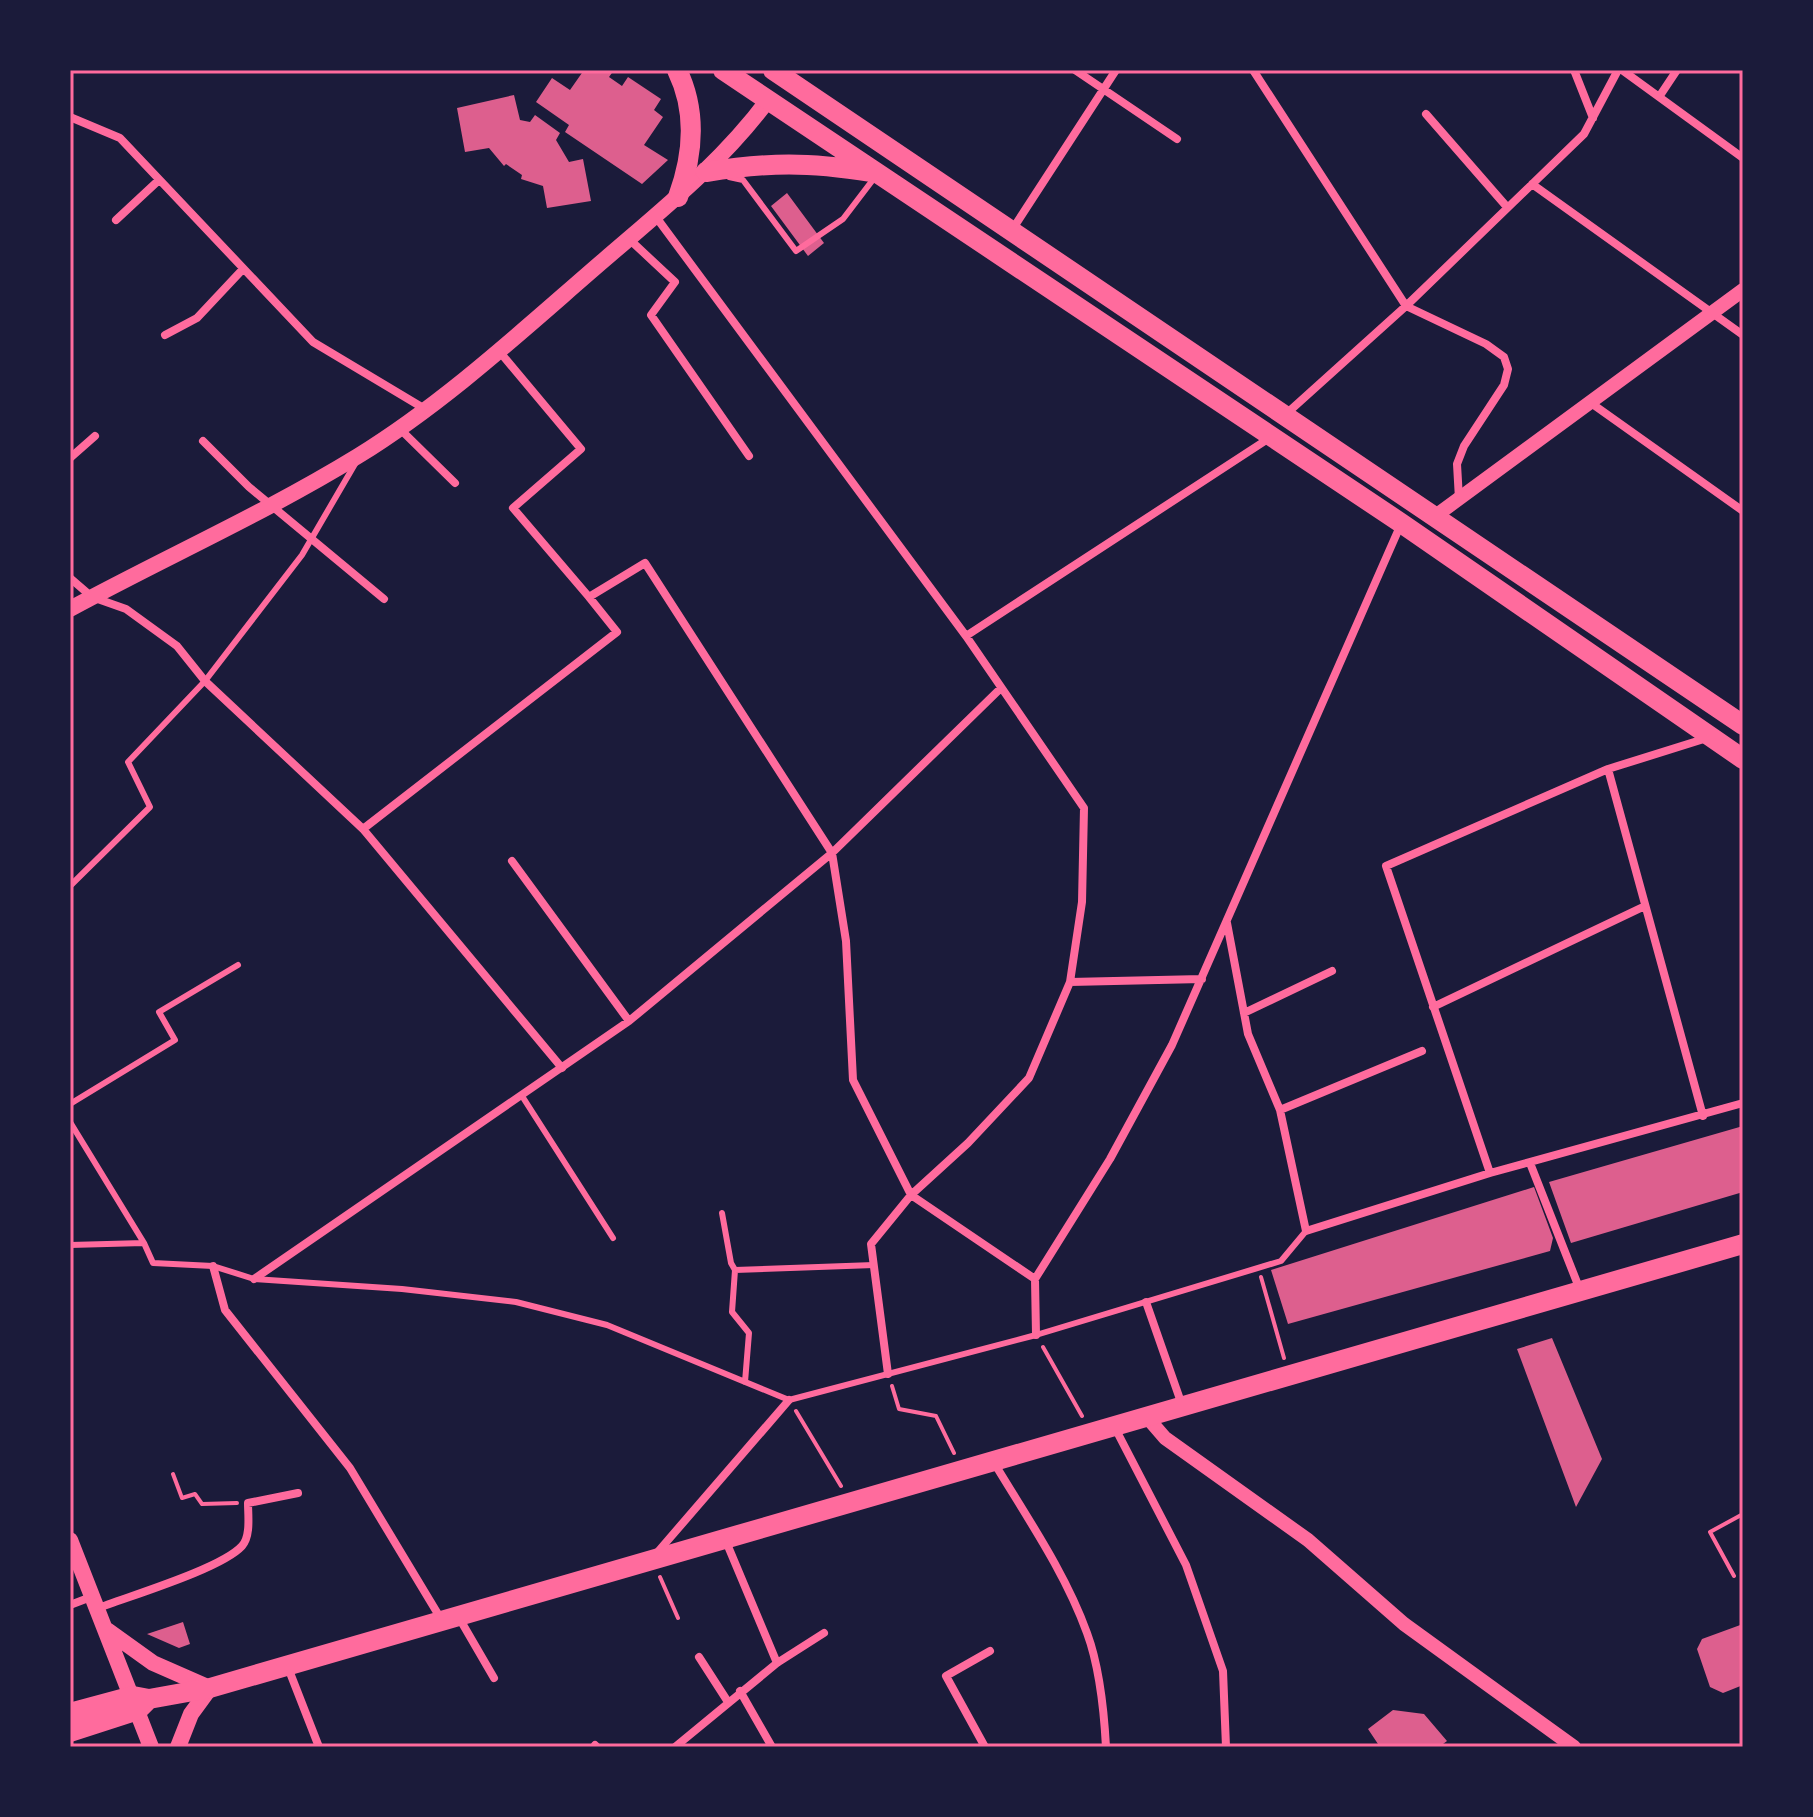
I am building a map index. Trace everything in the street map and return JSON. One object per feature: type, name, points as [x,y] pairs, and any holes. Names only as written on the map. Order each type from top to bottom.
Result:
[{"type":"main road","points":[[677,70],[691,131],[689,165],[678,197]]},
{"type":"main road","points":[[723,70],[1401,523],[1743,759]]},
{"type":"main road","points":[[70,609],[273,506],[360,454],[425,409],[499,351],[706,172],[768,100],[783,73],[1743,725]]},
{"type":"main road","points":[[706,172],[758,164],[811,162],[878,173]]},
{"type":"main road","points":[[70,1713],[210,1688],[1743,1244]]},
{"type":"main road","points":[[70,1540],[103,1626],[140,1702],[151,1747]]},
{"type":"main road","points":[[103,1626],[153,1663],[210,1688]]},
{"type":"main road","points":[[178,1747],[191,1714],[210,1688]]},
{"type":"main road","points":[[70,1732],[140,1702]]},
{"type":"street","points":[[1075,70],[1177,139]]},
{"type":"street","points":[[1012,230],[1116,70]]},
{"type":"street","points":[[1253,70],[1406,306],[1486,344],[1507,363],[1504,385],[1464,446],[1457,464],[1459,499]]},
{"type":"street","points":[[1574,70],[1593,118]]},
{"type":"street","points":[[1285,415],[1406,306],[1584,134],[1620,70],[1743,158]]},
{"type":"street","points":[[1659,97],[1677,70]]},
{"type":"street","points":[[1426,114],[1507,207]]},
{"type":"street","points":[[70,117],[120,138],[313,342],[425,409]]},
{"type":"street","points":[[116,220],[159,180]]},
{"type":"street","points":[[1532,184],[1743,335]]},
{"type":"street","points":[[656,217],[966,636],[1084,808],[1082,902],[1070,982],[1029,1078],[968,1143],[911,1195],[871,1244],[888,1374]]},
{"type":"street","points":[[629,239],[675,282],[651,315],[749,456]]},
{"type":"street","points":[[165,335],[197,318],[243,269]]},
{"type":"street","points":[[1434,517],[1743,290]]},
{"type":"street","points":[[363,829],[617,632],[513,508],[581,449],[499,351]]},
{"type":"street","points":[[1591,403],[1743,511]]},
{"type":"street","points":[[399,428],[455,483]]},
{"type":"street","points":[[70,458],[95,436]]},
{"type":"street","points":[[966,636],[1272,436]]},
{"type":"street","points":[[203,441],[273,506],[384,599]]},
{"type":"street","points":[[1036,1335],[1035,1279],[1110,1159],[1172,1045],[1401,523]]},
{"type":"street","points":[[589,597],[645,563],[832,853],[846,941],[853,1080],[911,1195],[1035,1279]]},
{"type":"street","points":[[70,578],[92,597],[126,609],[177,646],[205,681],[363,829],[562,1068]]},
{"type":"street","points":[[254,1279],[629,1021],[832,853],[1001,688]]},
{"type":"street","points":[[1490,1173],[1386,866],[1608,769],[1711,737]]},
{"type":"street","points":[[1608,769],[1703,1116]]},
{"type":"street","points":[[512,861],[629,1021]]},
{"type":"street","points":[[1433,1007],[1645,906]]},
{"type":"street","points":[[1227,922],[1248,1034],[1280,1110],[1306,1231],[1490,1173],[1743,1103]]},
{"type":"street","points":[[1244,1013],[1332,971]]},
{"type":"street","points":[[1070,982],[1202,979]]},
{"type":"street","points":[[1280,1110],[1422,1051]]},
{"type":"street","points":[[1530,1163],[1580,1291]]},
{"type":"street","points":[[213,1266],[225,1310],[350,1468],[494,1678]]},
{"type":"street","points":[[1146,1302],[1183,1406]]},
{"type":"street","points":[[652,1559],[789,1400]]},
{"type":"street","points":[[1146,1416],[1165,1438],[1308,1540],[1404,1624],[1574,1747]]},
{"type":"street","points":[[1113,1426],[1186,1565],[1223,1671],[1226,1747]]},
{"type":"street","points":[[993,1460],[1053,1562],[1088,1633],[1105,1711],[1106,1745],[1095,1747]]},
{"type":"street","points":[[70,1605],[94,1603],[220,1560],[243,1545],[248,1531],[248,1503],[298,1493]]},
{"type":"street","points":[[725,1538],[777,1663]]},
{"type":"street","points":[[675,1747],[740,1691],[824,1633]]},
{"type":"street","points":[[985,1747],[946,1676],[990,1651]]},
{"type":"street","points":[[699,1657],[728,1702]]},
{"type":"street","points":[[287,1664],[319,1747]]},
{"type":"street","points":[[740,1691],[772,1747]]},
{"type":"lane","points":[[706,172],[743,180],[796,251],[843,219],[878,173]]},
{"type":"lane","points":[[70,886],[150,807],[128,762],[205,681],[311,537],[360,454]]},
{"type":"lane","points":[[70,1104],[175,1040],[159,1012],[238,965]]},
{"type":"lane","points":[[522,1096],[613,1238]]},
{"type":"lane","points":[[70,1122],[153,1263],[213,1266],[254,1279],[402,1289],[516,1302],[607,1325],[789,1400],[1036,1335],[1281,1261],[1306,1231]]},
{"type":"lane","points":[[722,1213],[735,1270],[732,1312],[749,1333],[745,1382]]},
{"type":"lane","points":[[70,1245],[144,1243]]},
{"type":"lane","points":[[735,1270],[874,1265]]},
{"type":"path","points":[[1259,1268],[1289,1375]]},
{"type":"path","points":[[1036,1335],[1091,1432]]},
{"type":"path","points":[[888,1374],[899,1409],[936,1416],[962,1470]]},
{"type":"path","points":[[789,1400],[851,1502]]},
{"type":"path","points":[[173,1474],[182,1498],[195,1494],[202,1504],[248,1503]]},
{"type":"path","points":[[1734,1576],[1710,1532],[1743,1514]]},
{"type":"path","points":[[652,1559],[678,1618]]},
{"type":"building","points":[[584,70],[614,70],[609,77],[622,86],[628,77],[661,99],[654,110],[663,117],[644,145],[668,160],[642,184],[565,132],[569,125],[536,102],[552,78],[570,90]]},
{"type":"building","points":[[514,95],[520,120],[530,122],[535,115],[560,133],[556,140],[569,162],[583,159],[591,201],[547,208],[543,186],[521,179],[522,175],[506,164],[504,166],[489,148],[465,152],[457,108]]},
{"type":"building","points":[[787,193],[824,243],[808,256],[771,206]]},
{"type":"building","points":[[1743,1126],[1743,1192],[1571,1243],[1549,1182]]},
{"type":"building","points":[[1534,1187],[1553,1238],[1550,1251],[1288,1324],[1271,1270]]},
{"type":"building","points":[[1552,1338],[1602,1459],[1576,1507],[1517,1349]]},
{"type":"building","points":[[183,1622],[190,1644],[179,1648],[147,1634]]},
{"type":"building","points":[[1743,1624],[1743,1685],[1723,1693],[1710,1687],[1697,1649],[1702,1639]]},
{"type":"building","points":[[1393,1710],[1424,1714],[1447,1741],[1439,1747],[1380,1747],[1368,1729]]}]
